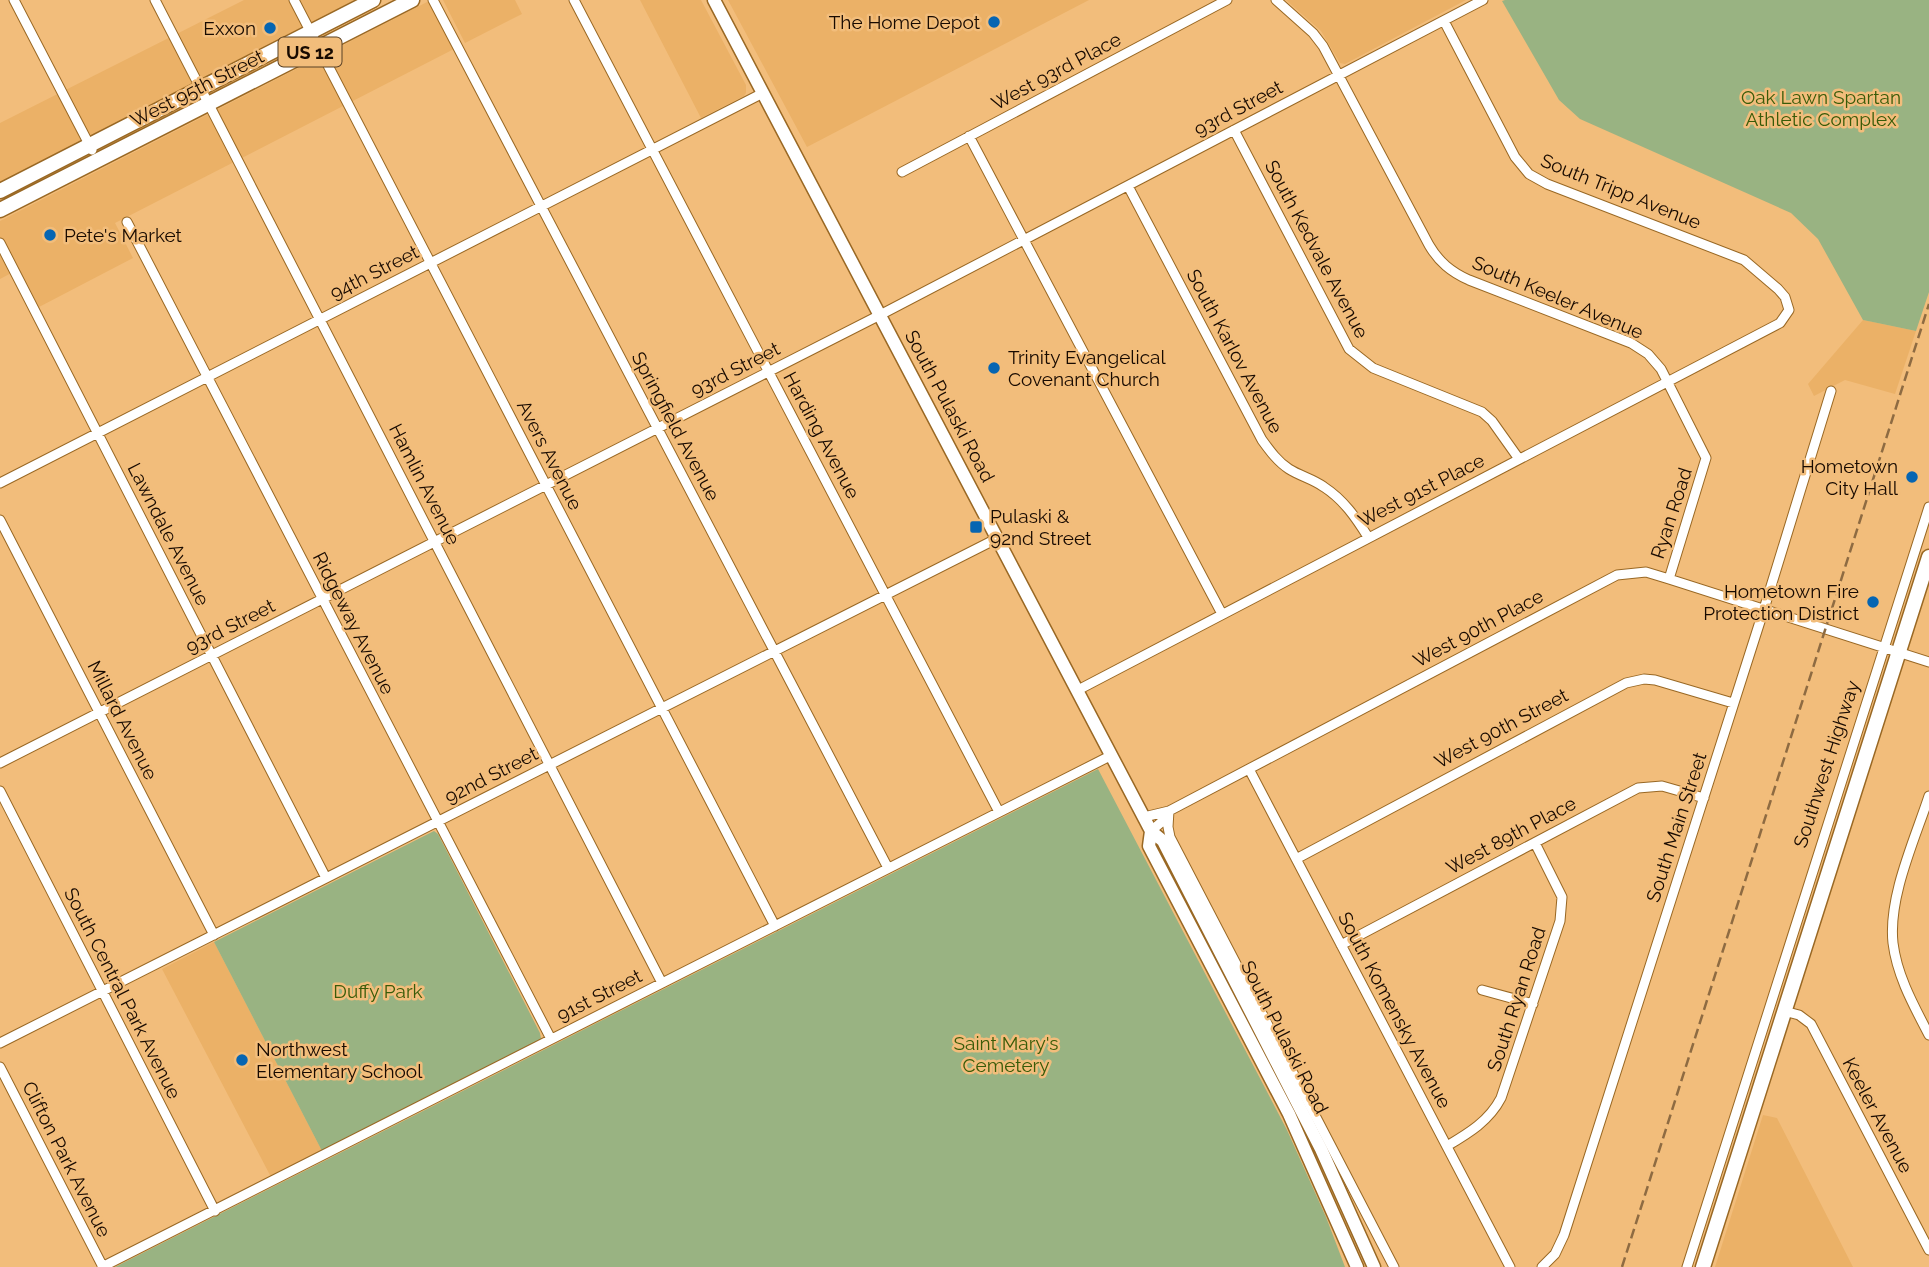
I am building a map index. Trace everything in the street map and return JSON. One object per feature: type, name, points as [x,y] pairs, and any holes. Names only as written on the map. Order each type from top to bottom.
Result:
[{"type":"main road","name":"West 95th Street","points":[[0,191],[373,0]]},
{"type":"main road","name":"West 95th Street","points":[[0,210],[412,0]]},
{"type":"main road","name":"South Pulaski Road","points":[[714,0],[1151,831],[1163,841],[1334,1176],[1374,1267]]},
{"type":"main road","name":"Southwest Highway","points":[[1703,1267],[1768,1035],[1784,1011],[1929,556]]},
{"type":"main road","name":"South Pulaski Road","points":[[1151,831],[1149,846],[1289,1114],[1357,1267]]},
{"type":"street","points":[[14,0],[97,160]]},
{"type":"street","name":"Hamlin Avenue","points":[[155,0],[662,983]]},
{"type":"street","name":"Avers Avenue","points":[[295,0],[775,926]]},
{"type":"street","name":"Springfield Avenue","points":[[433,0],[888,869]]},
{"type":"street","name":"Harding Avenue","points":[[574,0],[999,812]]},
{"type":"street","name":"West 93rd Place","points":[[902,172],[1227,0]]},
{"type":"street","name":"South Keeler Avenue","points":[[1276,0],[1313,33],[1429,245],[1441,262],[1469,280],[1630,343],[1655,361],[1706,458]]},
{"type":"street","name":"93rd Street","points":[[0,763],[880,315],[1483,0]]},
{"type":"street","name":"South Tripp Avenue","points":[[1444,21],[1515,157],[1529,174],[1547,184],[1744,260],[1785,297],[1789,310],[1787,317],[1780,323]]},
{"type":"street","name":"94th Street","points":[[0,482],[763,93]]},
{"type":"street","name":"South Kedvale Avenue","points":[[1234,130],[1349,349],[1373,368],[1482,412],[1497,426],[1520,459]]},
{"type":"street","points":[[969,136],[1222,614]]},
{"type":"street","name":"South Karlov Avenue","points":[[1128,186],[1262,440],[1288,468],[1338,497],[1355,516],[1368,537]]},
{"type":"street","name":"Ridgeway Avenue","points":[[127,222],[551,1039]]},
{"type":"street","name":"Lawndale Avenue","points":[[0,243],[326,878]]},
{"type":"street","name":"West 91st Place","points":[[1078,690],[1780,323]]},
{"type":"street","name":"South Main Street","points":[[1542,1267],[1555,1254],[1564,1235],[1831,391]]},
{"type":"street","name":"Ryan Road","points":[[1669,579],[1706,458]]},
{"type":"street","name":"Southwest Highway","points":[[1687,1267],[1768,1035],[1929,507]]},
{"type":"street","name":"Millard Avenue","points":[[0,520],[214,935]]},
{"type":"street","name":"92nd Street","points":[[0,1043],[998,538]]},
{"type":"street","name":"West 90th Place","points":[[1144,817],[1169,811],[1617,575],[1646,572],[1929,662]]},
{"type":"street","name":"West 90th Street","points":[[1296,859],[1626,683],[1644,679],[1655,680],[1733,703]]},
{"type":"street","name":"91st Street","points":[[103,1267],[1112,755]]},
{"type":"street","name":"South Komensky Avenue","points":[[1249,769],[1510,1267]]},
{"type":"street","name":"West 89th Place","points":[[1341,945],[1644,786],[1662,786],[1704,798]]},
{"type":"street","name":"South Central Park Avenue","points":[[0,792],[215,1211]]},
{"type":"street","points":[[1929,796],[1901,883],[1894,914],[1893,943],[1904,981],[1929,1035]]},
{"type":"street","points":[[1169,811],[1168,827],[1176,849],[1394,1267]]},
{"type":"street","name":"West 90th Place","points":[[1151,831],[1165,819],[1169,811]]},
{"type":"street","name":"South Ryan Road","points":[[1447,1146],[1479,1126],[1496,1107],[1506,1087],[1560,921],[1563,903],[1559,889],[1535,843]]},
{"type":"street","points":[[1482,990],[1533,1004]]},
{"type":"street","name":"Keeler Avenue","points":[[1784,1011],[1799,1015],[1811,1024],[1929,1250]]},
{"type":"street","name":"Clifton Park Avenue","points":[[0,1067],[103,1267]]},
{"type":"shaded area","points":[[244,0],[360,0],[0,184],[0,123]]},
{"type":"shaded area","points":[[443,0],[515,0],[522,14],[465,43]]},
{"type":"shaded area","points":[[640,0],[701,0],[746,85],[744,96],[701,118]]},
{"type":"shaded area","points":[[728,0],[1089,0],[807,147]]},
{"type":"shaded area","points":[[1286,0],[1466,0],[1345,64],[1340,63],[1321,31]]},
{"type":"shaded area","points":[[429,1],[454,49],[115,223],[133,258],[39,307],[19,269],[0,279],[0,221]]},
{"type":"shaded area","points":[[1863,320],[1916,331],[1895,394],[1845,380],[1814,396],[1808,384]]},
{"type":"shaded area","name":"Northwest Elementary School","points":[[214,942],[322,1151],[271,1177],[162,969]]},
{"type":"shaded area","points":[[1763,1115],[1777,1118],[1853,1267],[1715,1267]]},
{"type":"green space","name":"Oak Lawn Spartan Athletic Complex","points":[[1929,0],[1929,292],[1916,331],[1863,320],[1818,239],[1791,213],[1580,119],[1559,100],[1502,1]]},
{"type":"green space","name":"Saint Mary's Cemetery","points":[[1098,769],[1287,1130],[1345,1267],[115,1267]]},
{"type":"green space","name":"Duffy Park","points":[[434,831],[438,834],[541,1039],[322,1151],[214,942]]},
{"type":"railway","points":[[1622,1267],[1929,304]]},
{"type":"place","name":"The Home Depot","points":[[994,22]]},
{"type":"place","name":"Exxon","points":[[270,28]]},
{"type":"place","name":"Pete's Market","points":[[50,235]]},
{"type":"place","name":"Trinity Evangelical Covenant Church","points":[[994,368]]},
{"type":"place","name":"Hometown City Hall","points":[[1912,477]]},
{"type":"place","name":"Pulaski & 92nd Street","points":[[976,527]]},
{"type":"place","name":"Hometown Fire Protection District","points":[[1873,602]]},
{"type":"place","name":"Northwest Elementary School","points":[[242,1060]]}]
